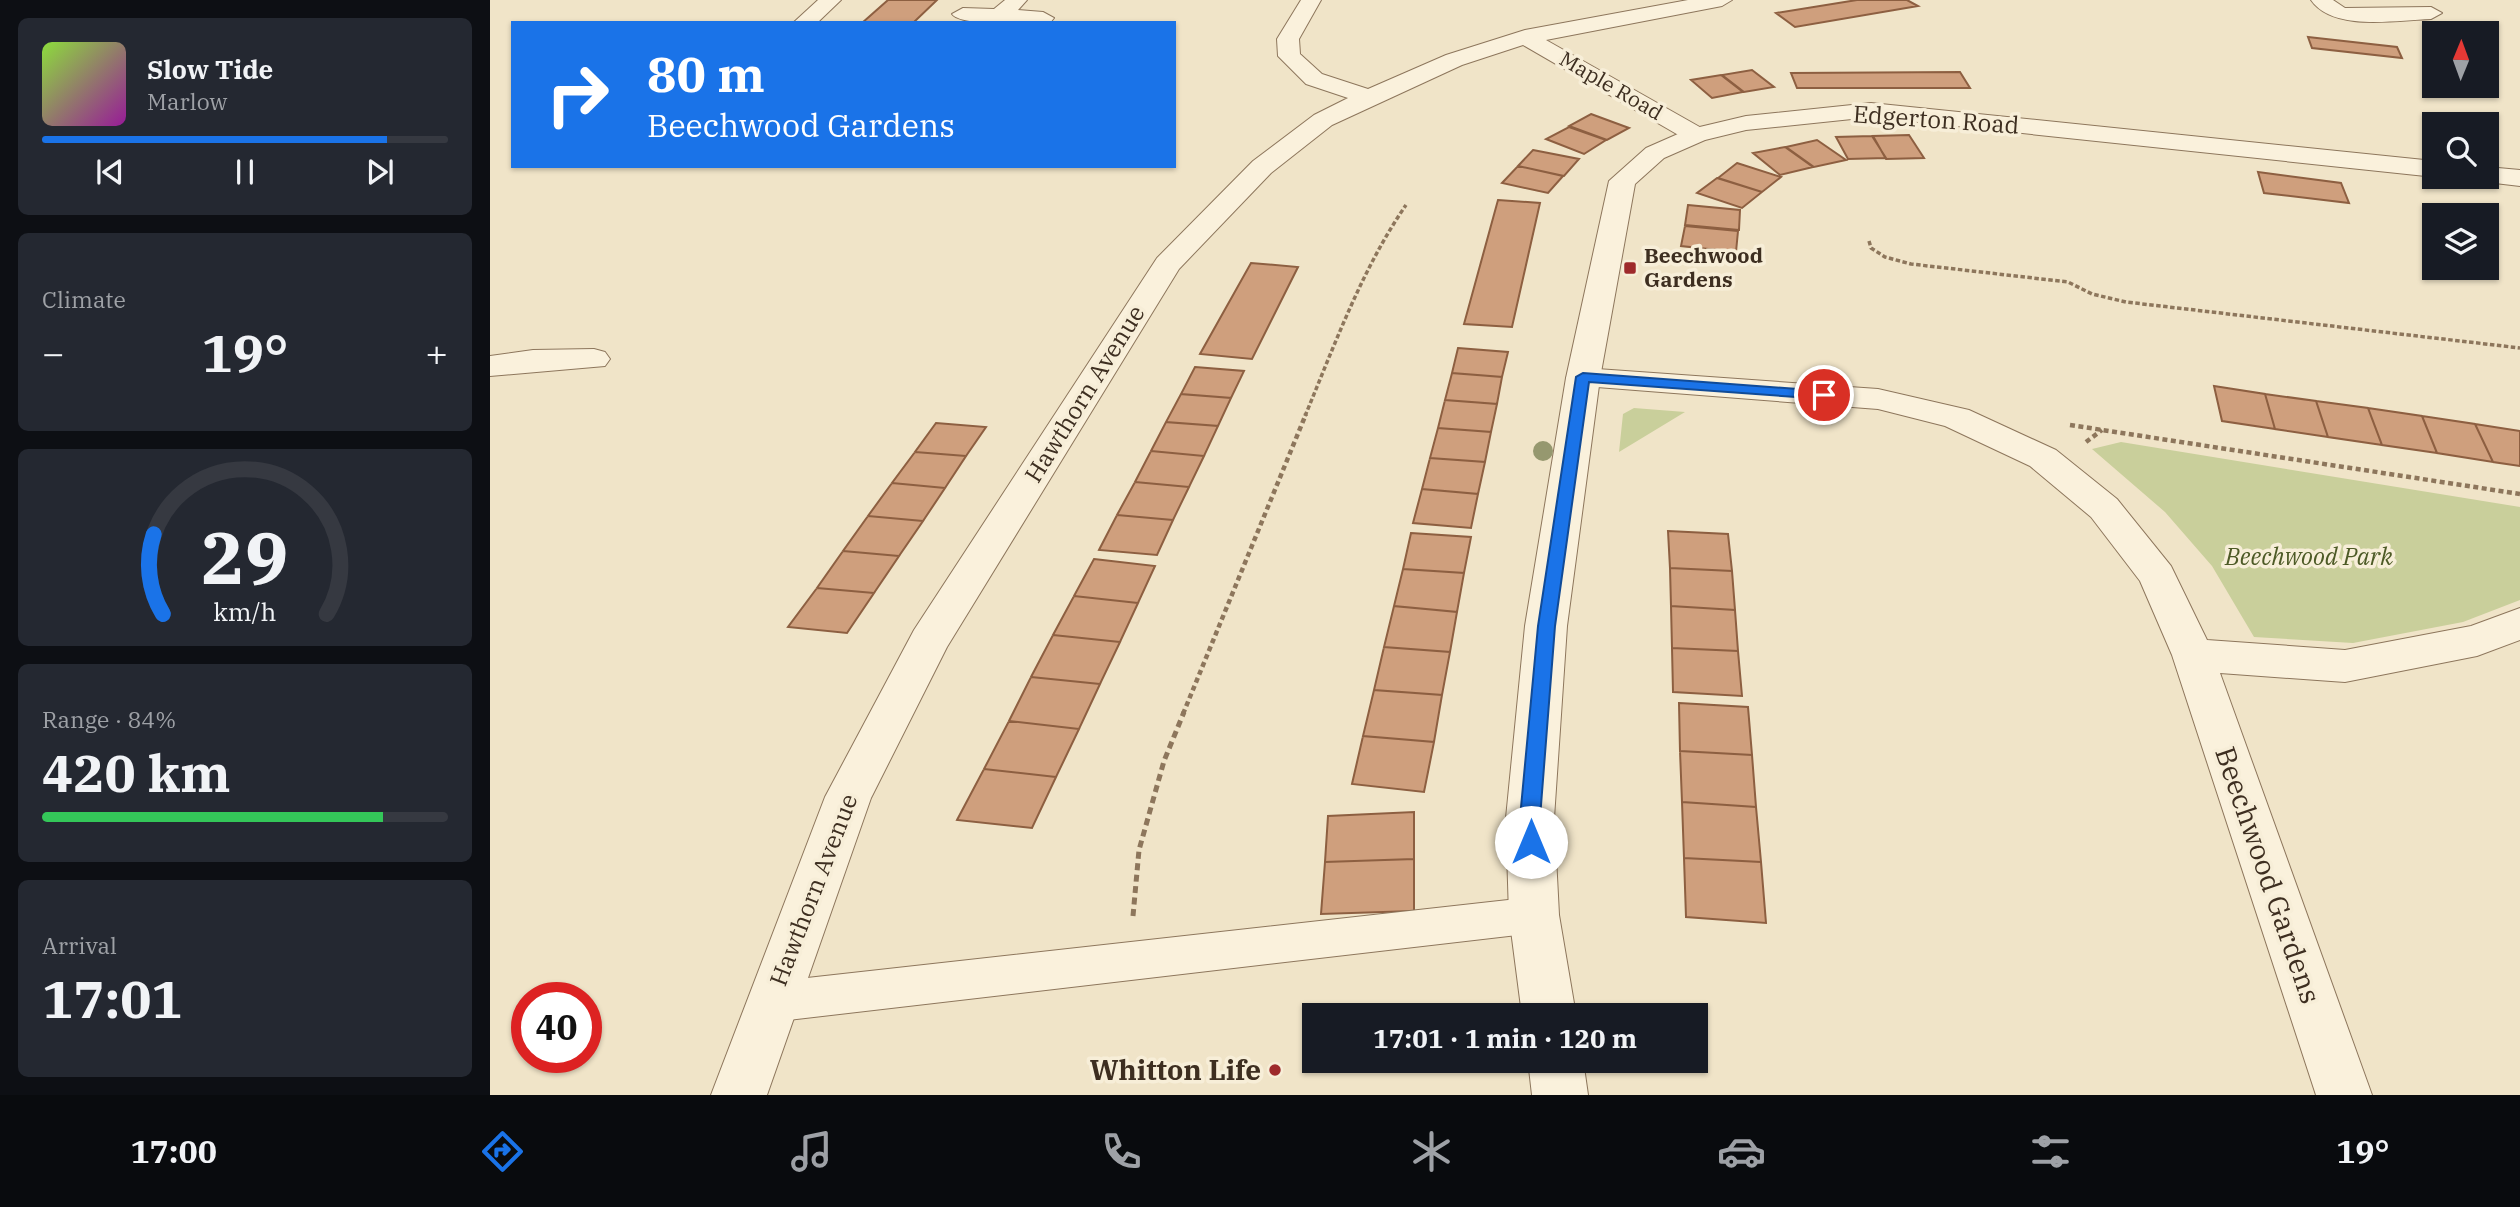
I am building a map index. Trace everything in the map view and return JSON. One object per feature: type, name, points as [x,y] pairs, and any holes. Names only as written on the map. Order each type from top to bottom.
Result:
[{"type":"street","points":[[806,21],[831,0]]},
{"type":"street","points":[[999,16],[1017,0]]},
{"type":"street","points":[[1311,0],[1289,39],[1289,56],[1314,79],[1369,97]]},
{"type":"street","points":[[2321,0],[2333,11],[2344,14],[2431,13]]},
{"type":"street","name":"Hawthorn Avenue","points":[[739,1095],[848,797],[929,641],[1167,264],[1262,167],[1323,120],[1369,97],[1454,60],[1525,37],[1705,1]]},
{"type":"street","points":[[963,14],[1043,18]]},
{"type":"street","name":"Maple Road","points":[[1525,37],[1696,135]]},
{"type":"street","name":"Edgerton Road","points":[[1547,1003],[1534,915],[1530,818],[1546,626],[1583,377],[1622,181],[1655,153],[1696,135],[1746,123],[1871,110],[2422,168]]},
{"type":"street","points":[[2499,176],[2520,178]]},
{"type":"street","points":[[490,366],[533,360],[594,359]]},
{"type":"street","name":"Beechwood Gardens","points":[[1583,377],[1878,399],[1957,418],[2043,458],[2104,508],[2157,576],[2193,655],[2344,1095]]},
{"type":"street","points":[[2193,655],[2345,666],[2477,640],[2520,623]]},
{"type":"street","points":[[1557,1073],[1560,1095]]},
{"type":"lane","points":[[771,1002],[1130,958],[1534,915]]},
{"type":"path","points":[[1130,958],[1139,850],[1164,761],[1340,329],[1389,230],[1406,205]]},
{"type":"path","points":[[1869,241],[1871,247],[1885,257],[1911,264],[2068,282],[2092,294],[2126,302],[2520,348]]},
{"type":"path","points":[[2102,430],[2520,494]]},
{"type":"green space","points":[[1634,408],[1685,412],[1619,452],[1623,414]]},
{"type":"green space","name":"Beechwood Park","points":[[2121,442],[2520,507],[2520,600],[2463,622],[2353,643],[2254,637],[2212,566],[2165,512],[2092,449]]},
{"type":"building","points":[[888,0],[937,0],[915,21],[864,21]]},
{"type":"building","points":[[1857,0],[1907,0],[1918,6],[1795,27],[1776,13]]},
{"type":"building","points":[[2308,37],[2397,47],[2402,58],[2312,48]]},
{"type":"building","points":[[1752,70],[1774,87],[1744,92],[1722,75]]},
{"type":"building","points":[[1960,72],[1970,88],[1797,88],[1791,73]]},
{"type":"building","points":[[1721,75],[1743,92],[1712,98],[1691,80]]},
{"type":"building","points":[[1591,114],[1629,128],[1607,140],[1569,126]]},
{"type":"building","points":[[1569,127],[1606,140],[1584,154],[1546,139]]},
{"type":"building","points":[[1909,135],[1924,158],[1886,159],[1873,136]]},
{"type":"building","points":[[1872,136],[1886,158],[1848,159],[1836,137]]},
{"type":"building","points":[[1817,140],[1846,160],[1814,167],[1786,147]]},
{"type":"building","points":[[1785,147],[1813,167],[1780,175],[1753,153]]},
{"type":"building","points":[[1533,150],[1579,159],[1564,176],[1518,166]]},
{"type":"building","points":[[1737,163],[1781,177],[1762,192],[1718,178]]},
{"type":"building","points":[[1518,166],[1563,176],[1548,193],[1502,183]]},
{"type":"building","points":[[2258,172],[2341,183],[2349,203],[2264,193]]},
{"type":"building","points":[[1717,178],[1762,192],[1742,208],[1697,193]]},
{"type":"building","points":[[1498,200],[1540,203],[1512,327],[1464,324]]},
{"type":"building","points":[[1688,205],[1740,210],[1739,230],[1685,225]]},
{"type":"building","points":[[1685,226],[1738,231],[1736,252],[1681,246]]},
{"type":"building","points":[[1251,263],[1298,267],[1252,359],[1200,354]]},
{"type":"building","points":[[1458,348],[1508,352],[1502,377],[1452,373]]},
{"type":"building","points":[[1195,367],[1244,371],[1231,398],[1181,394]]},
{"type":"building","points":[[1452,373],[1502,377],[1497,404],[1445,400]]},
{"type":"building","points":[[2214,386],[2265,394],[2275,429],[2222,421]]},
{"type":"building","points":[[1181,394],[1231,398],[1218,426],[1166,422]]},
{"type":"building","points":[[2265,394],[2316,401],[2328,437],[2275,429]]},
{"type":"building","points":[[1445,400],[1497,404],[1491,432],[1438,428]]},
{"type":"building","points":[[2316,401],[2368,408],[2382,445],[2328,437]]},
{"type":"building","points":[[2368,408],[2422,416],[2437,453],[2382,445]]},
{"type":"building","points":[[2422,416],[2475,424],[2493,462],[2437,453]]},
{"type":"building","points":[[1166,422],[1218,426],[1204,456],[1151,451]]},
{"type":"building","points":[[936,423],[986,427],[966,456],[915,452]]},
{"type":"building","points":[[2475,424],[2520,431],[2520,466],[2493,462]]},
{"type":"building","points":[[1438,428],[1491,432],[1485,462],[1430,458]]},
{"type":"building","points":[[1151,451],[1204,456],[1189,487],[1135,482]]},
{"type":"building","points":[[915,452],[966,456],[945,488],[892,483]]},
{"type":"building","points":[[1430,458],[1485,462],[1478,494],[1422,489]]},
{"type":"building","points":[[1135,482],[1189,487],[1173,520],[1117,515]]},
{"type":"building","points":[[892,483],[945,488],[923,521],[868,516]]},
{"type":"building","points":[[1422,489],[1478,494],[1471,528],[1413,523]]},
{"type":"building","points":[[1117,515],[1173,520],[1157,555],[1099,550]]},
{"type":"building","points":[[868,516],[923,521],[899,556],[843,551]]},
{"type":"building","points":[[1668,531],[1728,534],[1732,571],[1670,568]]},
{"type":"building","points":[[1411,533],[1471,537],[1464,573],[1403,569]]},
{"type":"building","points":[[843,551],[899,556],[874,593],[817,588]]},
{"type":"building","points":[[1094,559],[1155,566],[1138,603],[1074,596]]},
{"type":"building","points":[[1670,568],[1732,571],[1735,610],[1671,606]]},
{"type":"building","points":[[1403,569],[1464,573],[1457,612],[1394,606]]},
{"type":"building","points":[[817,588],[874,593],[847,633],[788,627]]},
{"type":"building","points":[[1074,596],[1138,603],[1120,642],[1053,635]]},
{"type":"building","points":[[1394,606],[1457,612],[1450,652],[1384,647]]},
{"type":"building","points":[[1671,606],[1735,610],[1738,651],[1672,648]]},
{"type":"building","points":[[1053,635],[1120,642],[1100,684],[1031,677]]},
{"type":"building","points":[[1384,647],[1450,652],[1442,695],[1374,690]]},
{"type":"building","points":[[1672,648],[1738,651],[1742,696],[1673,692]]},
{"type":"building","points":[[1031,677],[1100,684],[1079,729],[1009,721]]},
{"type":"building","points":[[1374,690],[1442,695],[1434,742],[1363,736]]},
{"type":"building","points":[[1679,703],[1748,707],[1752,755],[1680,751]]},
{"type":"building","points":[[1009,721],[1079,729],[1056,777],[984,769]]},
{"type":"building","points":[[1363,736],[1434,742],[1424,792],[1352,784]]},
{"type":"building","points":[[1680,751],[1752,755],[1756,807],[1682,802]]},
{"type":"building","points":[[984,769],[1056,777],[1032,828],[957,820]]},
{"type":"building","points":[[1682,802],[1756,807],[1761,862],[1684,858]]},
{"type":"building","points":[[1414,812],[1414,859],[1325,862],[1328,816]]},
{"type":"building","points":[[1684,858],[1761,862],[1766,923],[1686,917]]},
{"type":"building","points":[[1414,859],[1414,911],[1321,914],[1325,862]]},
{"type":"place","name":"Beechwood Gardens","points":[[1630,268]]},
{"type":"place","name":"Whitton Life","points":[[1275,1070]]},
{"type":"route","points":[[1531,842],[1530,818],[1546,626],[1583,377],[1824,395]]}]
